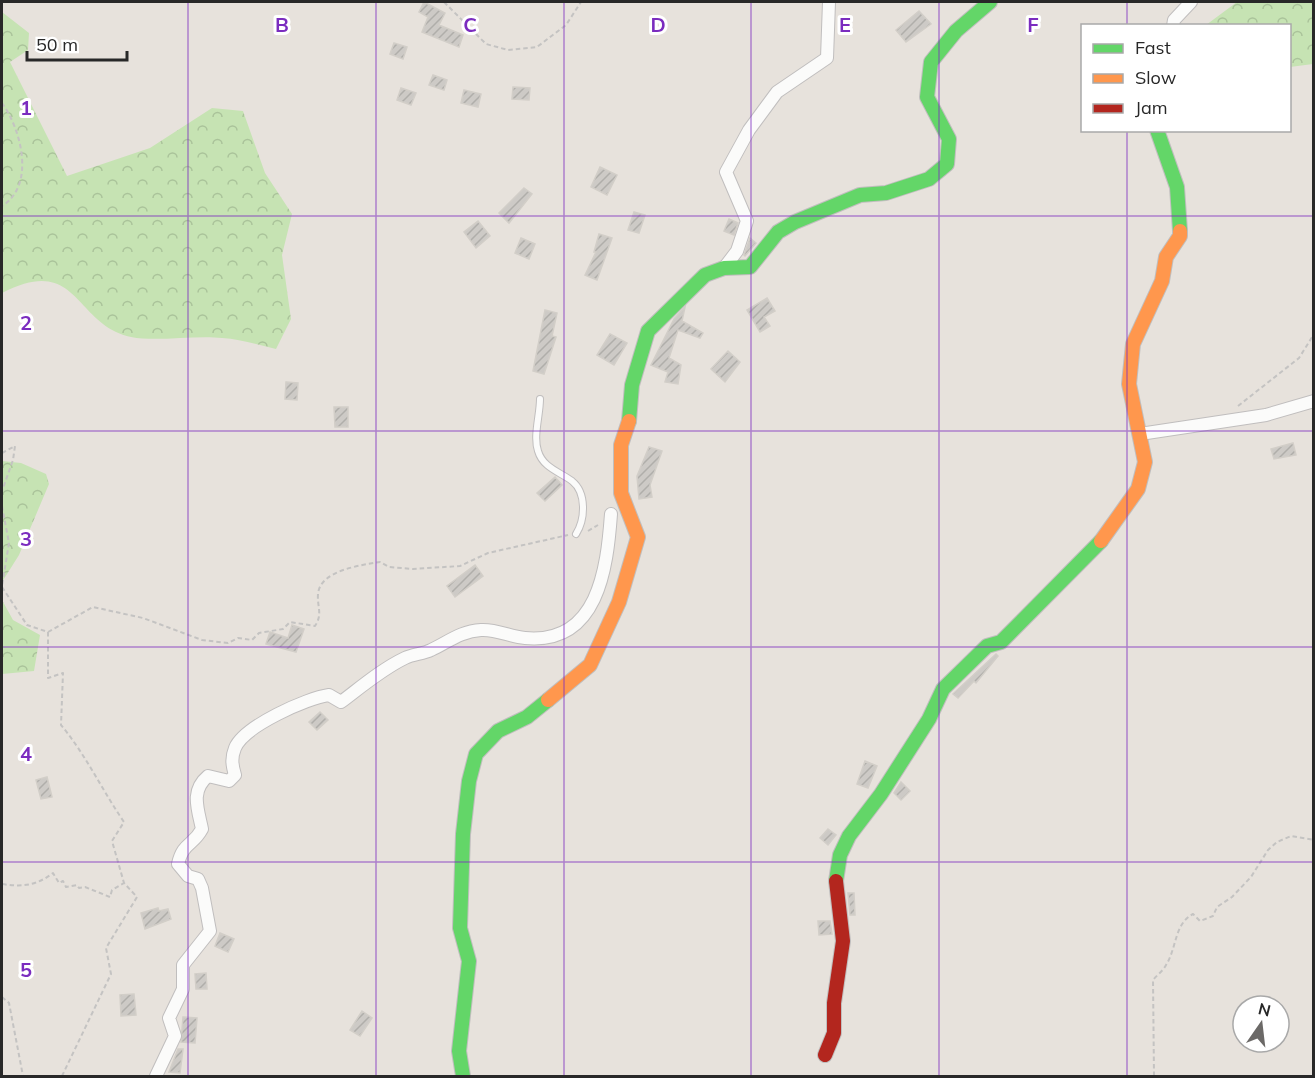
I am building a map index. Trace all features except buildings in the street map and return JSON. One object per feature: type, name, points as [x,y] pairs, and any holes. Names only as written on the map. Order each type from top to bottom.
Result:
[{"type":"street","points":[[724,268],[737,250],[747,221],[726,172],[749,130],[777,92],[827,58],[829,2]]},
{"type":"street","points":[[463,1077],[459,1051],[469,961],[460,928],[463,834],[469,781],[476,754],[498,731],[527,717],[590,665],[619,602],[638,537],[632,516],[621,494],[619,469],[621,446],[629,422],[632,385],[648,331],[705,275],[724,268],[750,267],[778,232],[795,222],[860,195],[886,193],[929,179],[947,164],[949,139],[927,97],[931,62],[956,31],[990,2]]},
{"type":"street","points":[[1174,24],[1191,2]]},
{"type":"street","points":[[825,1055],[834,1034],[834,1003],[843,941],[836,869],[849,836],[881,794],[916,739],[943,689],[987,646],[1001,642],[1096,549],[1138,489],[1145,462],[1129,384],[1133,344],[1161,281],[1166,257],[1180,236],[1177,187],[1158,132]]},
{"type":"street","points":[[1140,434],[1266,415],[1314,401]]},
{"type":"street","points":[[156,1077],[175,1036],[169,1018],[183,989],[183,965],[210,931],[202,888],[198,879],[188,876],[178,864],[186,844],[197,838],[202,829],[196,804],[197,789],[203,780],[208,776],[229,781],[235,775],[232,762],[235,747],[246,733],[312,698],[329,694],[341,702],[405,658],[431,650],[457,635],[481,630],[504,632],[525,638],[568,633],[585,616],[602,582],[611,514]]},
{"type":"lane","points":[[540,399],[536,443],[538,453],[559,475],[574,482],[582,496],[582,524],[576,534]]},
{"type":"path","points":[[444,2],[486,44],[508,50],[537,47],[566,25],[581,2]]},
{"type":"path","points":[[2,103],[17,132],[23,160],[18,186],[2,206]]},
{"type":"path","points":[[1235,408],[1299,358],[1314,334]]},
{"type":"path","points":[[2,453],[15,446],[13,460],[2,491]]},
{"type":"path","points":[[2,506],[9,543],[2,587],[27,625],[48,632],[93,608],[142,618],[202,640],[228,643],[238,638],[252,640],[259,633],[282,629],[290,622],[315,626],[320,618],[318,593],[326,578],[354,566],[380,562],[389,567],[413,569],[460,566],[488,553],[592,530],[611,514]]},
{"type":"path","points":[[48,632],[48,678],[63,673],[60,725],[80,748],[107,798],[124,822],[112,841],[124,883],[137,897],[106,948],[111,974],[62,1077]]},
{"type":"path","points":[[1154,1077],[1153,980],[1166,966],[1176,935],[1186,918],[1193,914],[1200,921],[1213,916],[1217,906],[1232,897],[1251,877],[1268,850],[1277,842],[1291,836],[1314,840]]},
{"type":"path","points":[[2,872],[2,879]]},
{"type":"path","points":[[2,884],[12,887],[28,886],[53,873],[59,883],[63,881],[66,887],[77,885],[79,888],[85,887],[110,897],[111,890],[124,883]]},
{"type":"path","points":[[2,997],[9,1003],[23,1077]]},
{"type":"green space","points":[[1237,2],[1313,2],[1313,64],[1291,67],[1291,24],[1207,24]]},
{"type":"green space","points":[[2,12],[29,33],[28,50],[10,62],[67,176],[150,148],[212,108],[243,111],[265,173],[292,214],[282,255],[291,319],[276,349],[222,338],[131,337],[112,330],[97,319],[74,295],[61,286],[46,281],[27,283],[2,293]]},
{"type":"green space","points":[[2,461],[21,463],[46,474],[49,484],[19,555],[2,582]]},
{"type":"green space","points":[[2,600],[13,620],[40,635],[34,671],[2,674]]},
{"type":"traffic: fast","points":[[629,421],[632,385],[648,331],[705,275],[724,268],[750,267],[778,232],[795,222],[860,195],[886,193],[929,179],[947,164],[949,139],[927,97],[931,62],[956,31],[990,2]]},
{"type":"traffic: fast","points":[[1158,132],[1177,187],[1180,231]]},
{"type":"traffic: fast","points":[[836,881],[840,855],[849,836],[881,794],[929,719],[943,689],[987,646],[1001,642],[1101,541]]},
{"type":"traffic: fast","points":[[463,1076],[459,1051],[469,961],[460,928],[463,834],[469,781],[476,754],[498,731],[527,717],[548,700]]},
{"type":"traffic: slow","points":[[1101,541],[1138,489],[1145,462],[1129,384],[1133,344],[1162,281],[1166,257],[1180,236],[1180,231]]},
{"type":"traffic: slow","points":[[548,700],[590,665],[619,602],[638,537],[621,493],[621,445],[629,421]]},
{"type":"traffic: jam","points":[[825,1055],[834,1033],[834,1003],[843,941],[836,881]]}]
